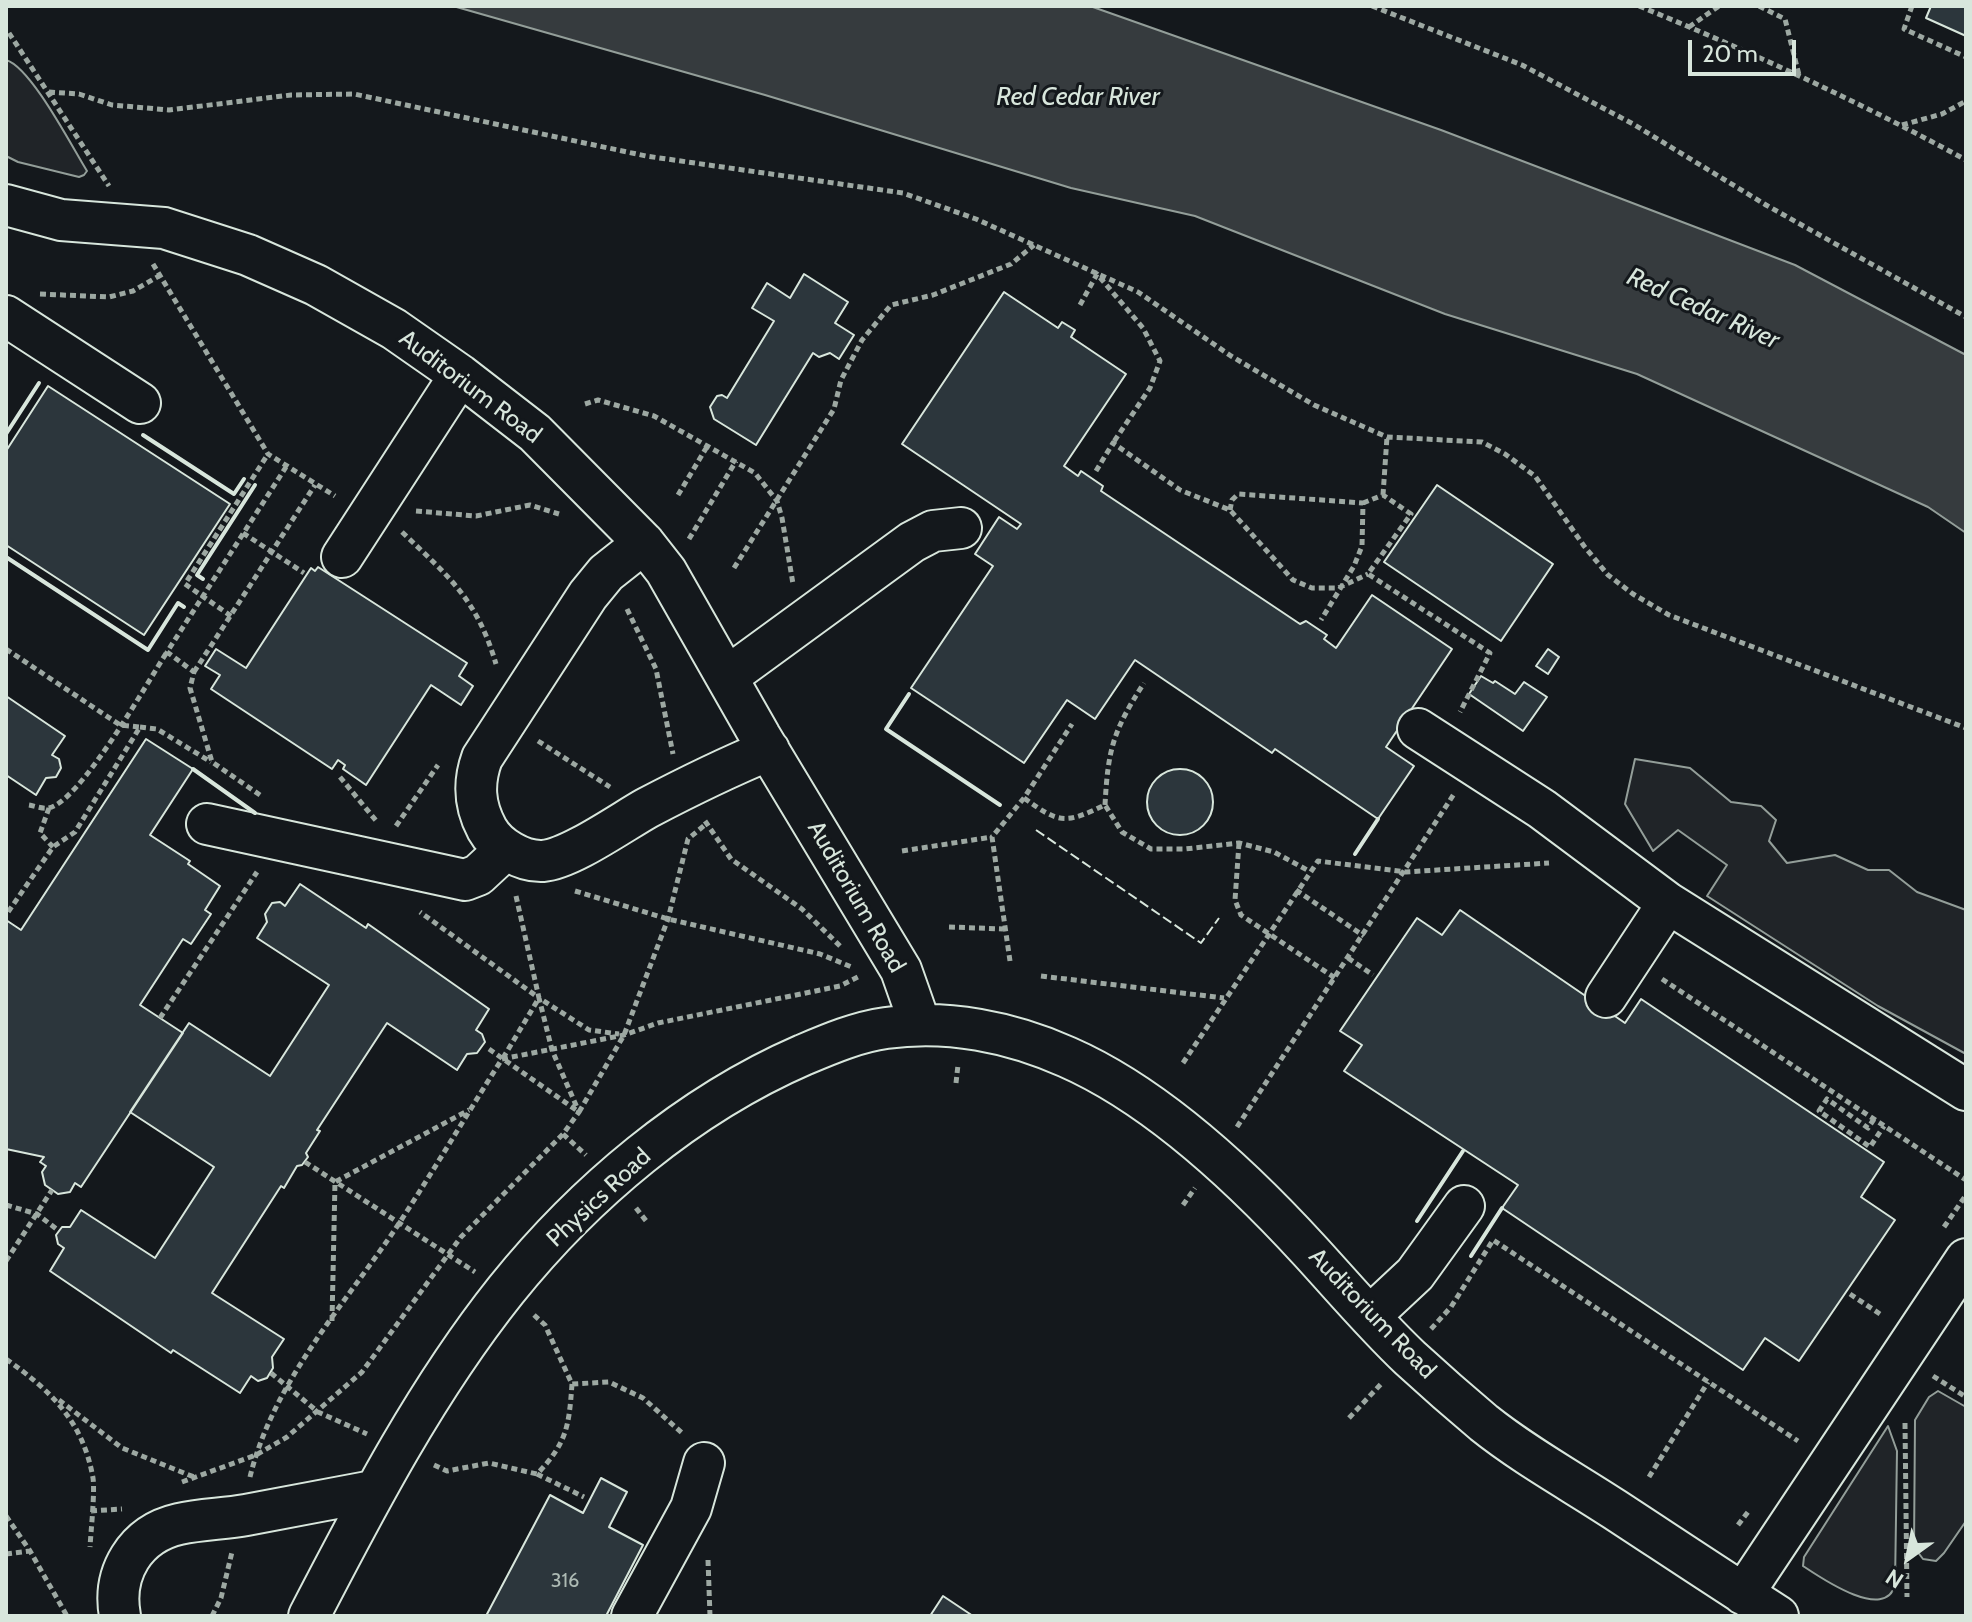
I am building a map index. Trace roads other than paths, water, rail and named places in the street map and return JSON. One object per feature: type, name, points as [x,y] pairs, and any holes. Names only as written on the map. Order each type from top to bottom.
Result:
[{"type":"street","name":"Auditorium Road","points":[[11,216],[164,228],[248,255],[316,285],[394,329],[535,433],[644,543],[666,571],[901,970],[920,1024],[963,1026],[1020,1039],[1068,1057],[1115,1083],[1162,1115],[1216,1158],[1276,1214],[1407,1355],[1487,1425],[1778,1616]]},
{"type":"street","points":[[11,319],[140,403]]},
{"type":"street","points":[[342,557],[460,375]]},
{"type":"street","points":[[727,677],[912,542],[933,531],[961,528]]},
{"type":"street","points":[[644,543],[606,573],[588,595],[482,758],[475,789],[481,818],[491,835],[506,849],[523,858],[543,861],[566,854],[689,786],[769,750]]},
{"type":"street","points":[[1418,729],[1542,809],[1668,903],[1966,1090]]},
{"type":"street","points":[[207,824],[278,841],[388,850],[465,880],[478,875],[506,849]]},
{"type":"street","points":[[1606,997],[1668,903]]},
{"type":"street","name":"Physics Road","points":[[309,1616],[373,1491],[451,1367],[506,1290],[563,1227],[613,1179],[724,1096],[779,1065],[828,1044],[880,1028],[920,1024]]},
{"type":"street","points":[[1370,1316],[1415,1274],[1464,1206]]},
{"type":"street","points":[[1743,1594],[1966,1259]]},
{"type":"street","points":[[632,1616],[691,1508],[704,1463]]},
{"type":"street","points":[[120,1616],[118,1581],[108,1560],[158,1531],[178,1524],[241,1516],[373,1491]]},
{"type":"water","name":"Red Cedar River","points":[[453,6],[1090,6],[1441,130],[1795,265],[1966,355],[1966,533],[1928,507],[1637,374],[1445,314],[1195,216],[1071,188],[765,95]]}]
